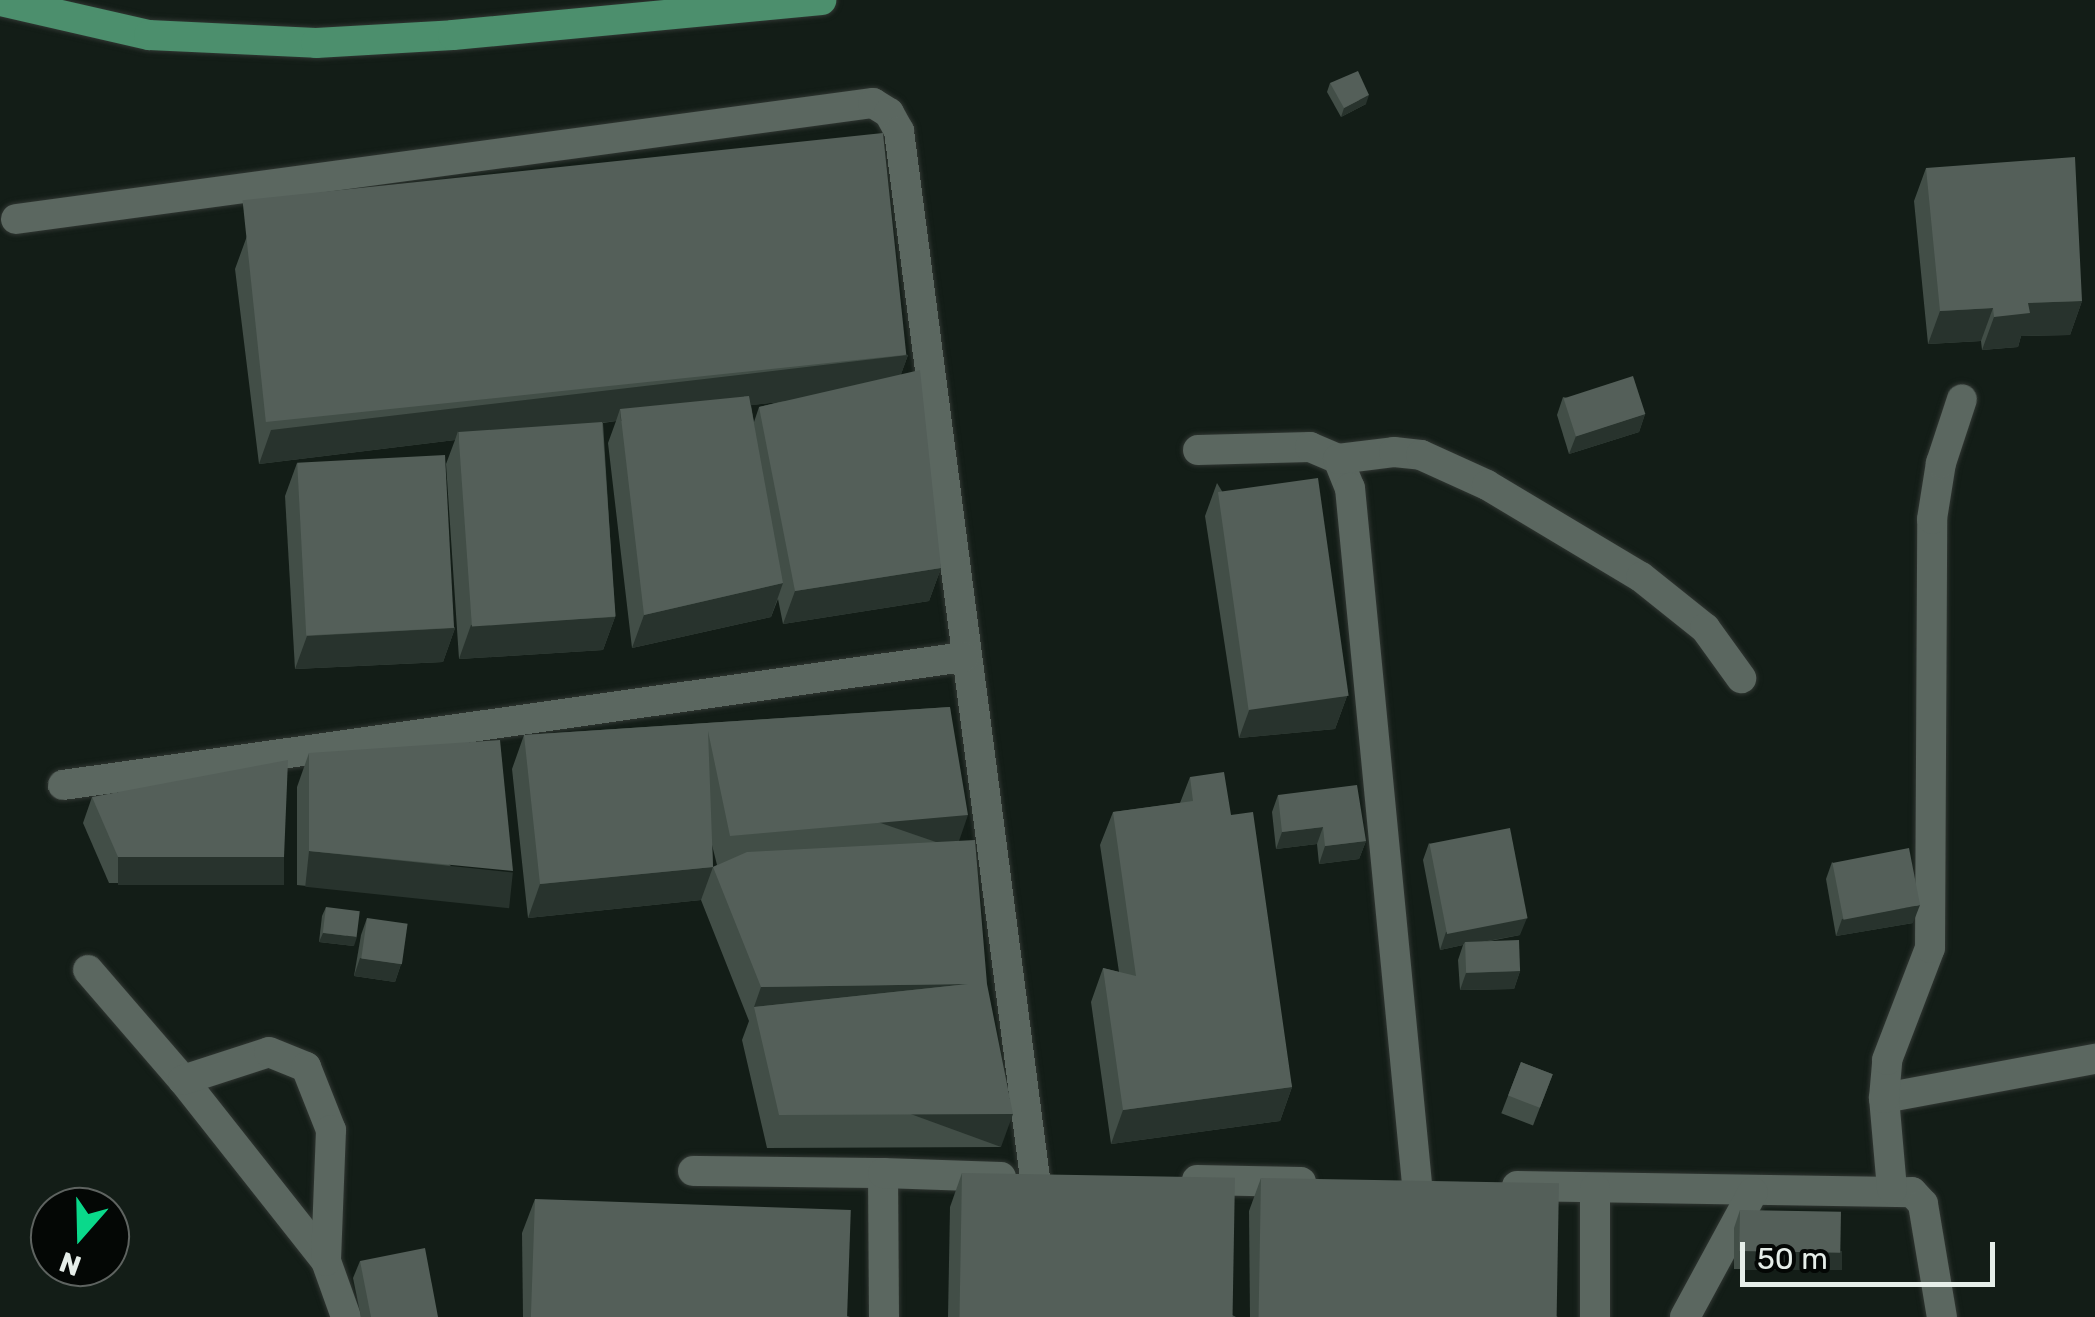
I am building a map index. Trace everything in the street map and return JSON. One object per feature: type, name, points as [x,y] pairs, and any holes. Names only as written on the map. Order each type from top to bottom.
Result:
[{"type":"main road","points":[[0,1],[150,34],[316,43],[453,35],[821,0]]},
{"type":"lane","points":[[16,219],[873,103],[889,113],[898,130],[1035,1178]]},
{"type":"lane","points":[[1892,1189],[1884,1098],[1887,1060],[1930,948],[1932,518],[1941,463],[1962,399]]},
{"type":"lane","points":[[1198,450],[1310,447],[1338,459],[1394,452],[1421,455],[1487,485],[1641,578],[1706,628],[1741,678]]},
{"type":"lane","points":[[1338,459],[1350,488],[1416,1184]]},
{"type":"lane","points":[[63,784],[964,658]]},
{"type":"lane","points":[[88,970],[183,1080],[326,1261],[346,1317]]},
{"type":"lane","points":[[183,1080],[269,1052],[306,1067],[331,1130],[326,1261]]},
{"type":"lane","points":[[1884,1098],[2095,1059]]},
{"type":"lane","points":[[693,1172],[1073,1178]]},
{"type":"lane","points":[[883,1173],[884,1317]]},
{"type":"lane","points":[[1168,1180],[1340,1182]]},
{"type":"lane","points":[[1378,1183],[1456,1185]]},
{"type":"lane","points":[[1496,1186],[1912,1192],[1922,1204],[1942,1317]]},
{"type":"lane","points":[[1595,1188],[1595,1317]]},
{"type":"lane","points":[[1685,1317],[1756,1188]]},
{"type":"building","points":[[1358,71],[1369,95],[1344,108],[1330,83]]},
{"type":"building","points":[[883,133],[906,355],[266,422],[243,200]]},
{"type":"building","points":[[2075,157],[2082,301],[2028,303],[2030,313],[1994,317],[1993,308],[1940,311],[1926,168]]},
{"type":"building","points":[[920,370],[941,568],[795,591],[759,407]]},
{"type":"building","points":[[1633,376],[1645,414],[1576,437],[1564,399]]},
{"type":"building","points":[[749,396],[783,583],[644,615],[620,409]]},
{"type":"building","points":[[602,422],[616,617],[472,627],[458,432]]},
{"type":"building","points":[[445,455],[454,628],[306,636],[297,463]]},
{"type":"building","points":[[1318,478],[1349,696],[1249,710],[1218,492]]},
{"type":"building","points":[[950,707],[968,815],[730,836],[708,731],[713,867],[540,884],[524,735]]},
{"type":"building","points":[[500,740],[513,871],[309,851],[309,753]]},
{"type":"building","points":[[288,760],[284,857],[118,857],[92,797]]},
{"type":"building","points":[[1224,772],[1231,815],[1253,812],[1292,1087],[1123,1110],[1103,968],[1136,976],[1113,812],[1193,801],[1190,777]]},
{"type":"building","points":[[1357,785],[1366,841],[1325,846],[1323,827],[1282,832],[1278,795]]},
{"type":"building","points":[[1510,828],[1528,918],[1447,934],[1430,844]]},
{"type":"building","points":[[975,840],[987,984],[1013,1114],[779,1115],[754,1007],[968,984],[761,987],[713,867],[747,852]]},
{"type":"building","points":[[1909,848],[1920,905],[1844,920],[1832,863]]},
{"type":"building","points":[[326,907],[360,911],[357,937],[323,933]]},
{"type":"building","points":[[367,918],[408,924],[402,964],[361,959]]},
{"type":"building","points":[[1519,940],[1520,971],[1466,973],[1465,942]]},
{"type":"building","points":[[1521,1062],[1553,1074],[1540,1108],[1508,1096]]},
{"type":"building","points":[[962,1173],[1235,1178],[1233,1317],[959,1317]]},
{"type":"building","points":[[1261,1178],[1559,1183],[1557,1317],[1259,1317]]},
{"type":"building","points":[[535,1199],[851,1210],[847,1317],[531,1317]]},
{"type":"building","points":[[1740,1210],[1841,1212],[1840,1253],[1739,1251]]},
{"type":"building","points":[[425,1248],[438,1317],[371,1317],[360,1261]]}]
